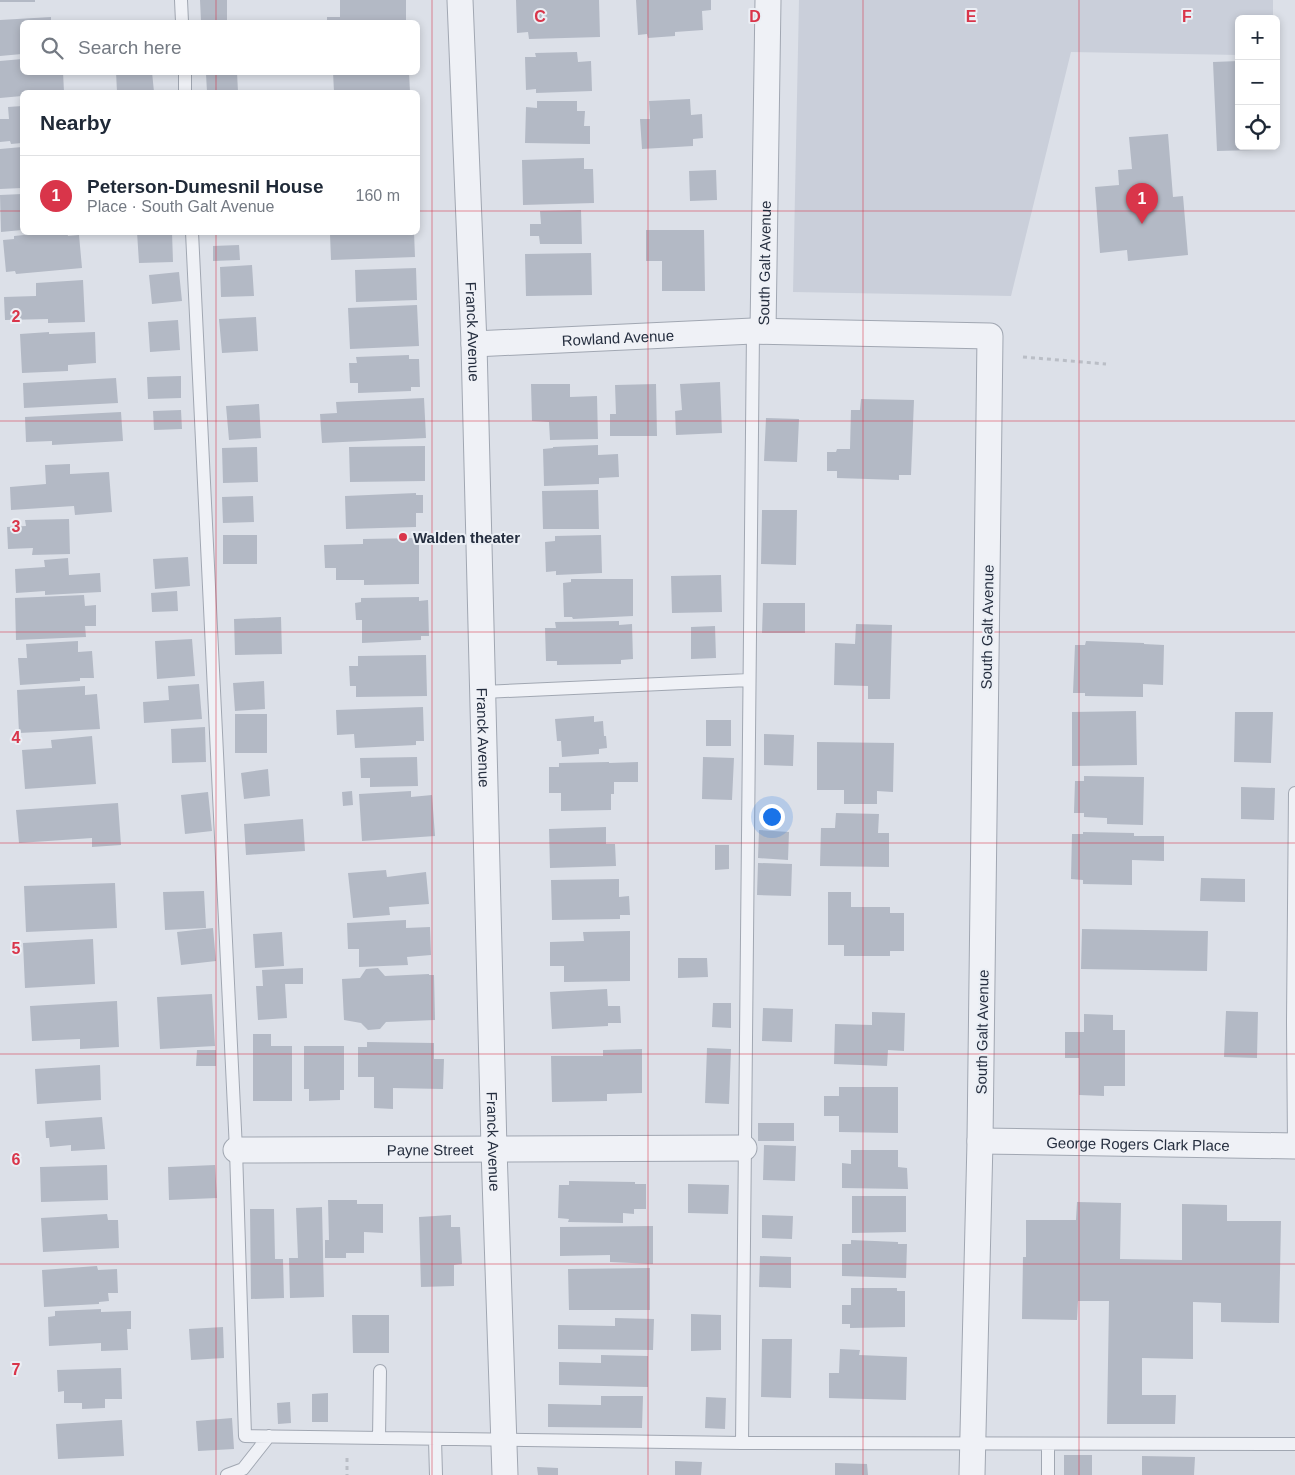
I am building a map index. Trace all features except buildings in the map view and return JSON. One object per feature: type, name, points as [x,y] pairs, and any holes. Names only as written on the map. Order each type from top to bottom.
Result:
[{"type":"street","name":"Franck Avenue","points":[[460,0],[474,344],[494,1149],[505,1475]]},
{"type":"street","name":"South Galt Avenue","points":[[768,0],[758,331],[990,336],[980,1140],[972,1475]]},
{"type":"street","name":"Rowland Avenue","points":[[474,344],[758,331]]},
{"type":"street","name":"George Rogers Clark Place","points":[[980,1140],[1294,1146]]},
{"type":"street","name":"Payne Street","points":[[236,1150],[744,1148]]},
{"type":"lane","points":[[181,0],[182,20]]},
{"type":"lane","points":[[184,75],[186,90]]},
{"type":"lane","points":[[192,235],[236,1150],[245,1436],[742,1443],[1295,1444]]},
{"type":"lane","points":[[742,1443],[749,680],[758,331]]},
{"type":"lane","points":[[483,692],[749,680]]},
{"type":"lane","points":[[1294,1146],[1295,793]]},
{"type":"lane","points":[[380,1371],[380,1438]]},
{"type":"lane","points":[[227,1475],[243,1469],[269,1436]]},
{"type":"lane","points":[[435,1439],[436,1475]]},
{"type":"lane","points":[[1048,1444],[1048,1475]]},
{"type":"path","points":[[1023,357],[1106,364]]},
{"type":"shaded area","points":[[799,0],[1273,0],[1273,15],[1235,15],[1235,55],[1071,52],[1011,296],[793,292]]},
{"type":"place","name":"Peterson-Dumesnil House","points":[[1142,224]]},
{"type":"place","name":"Walden theater","points":[[403,537]]}]
